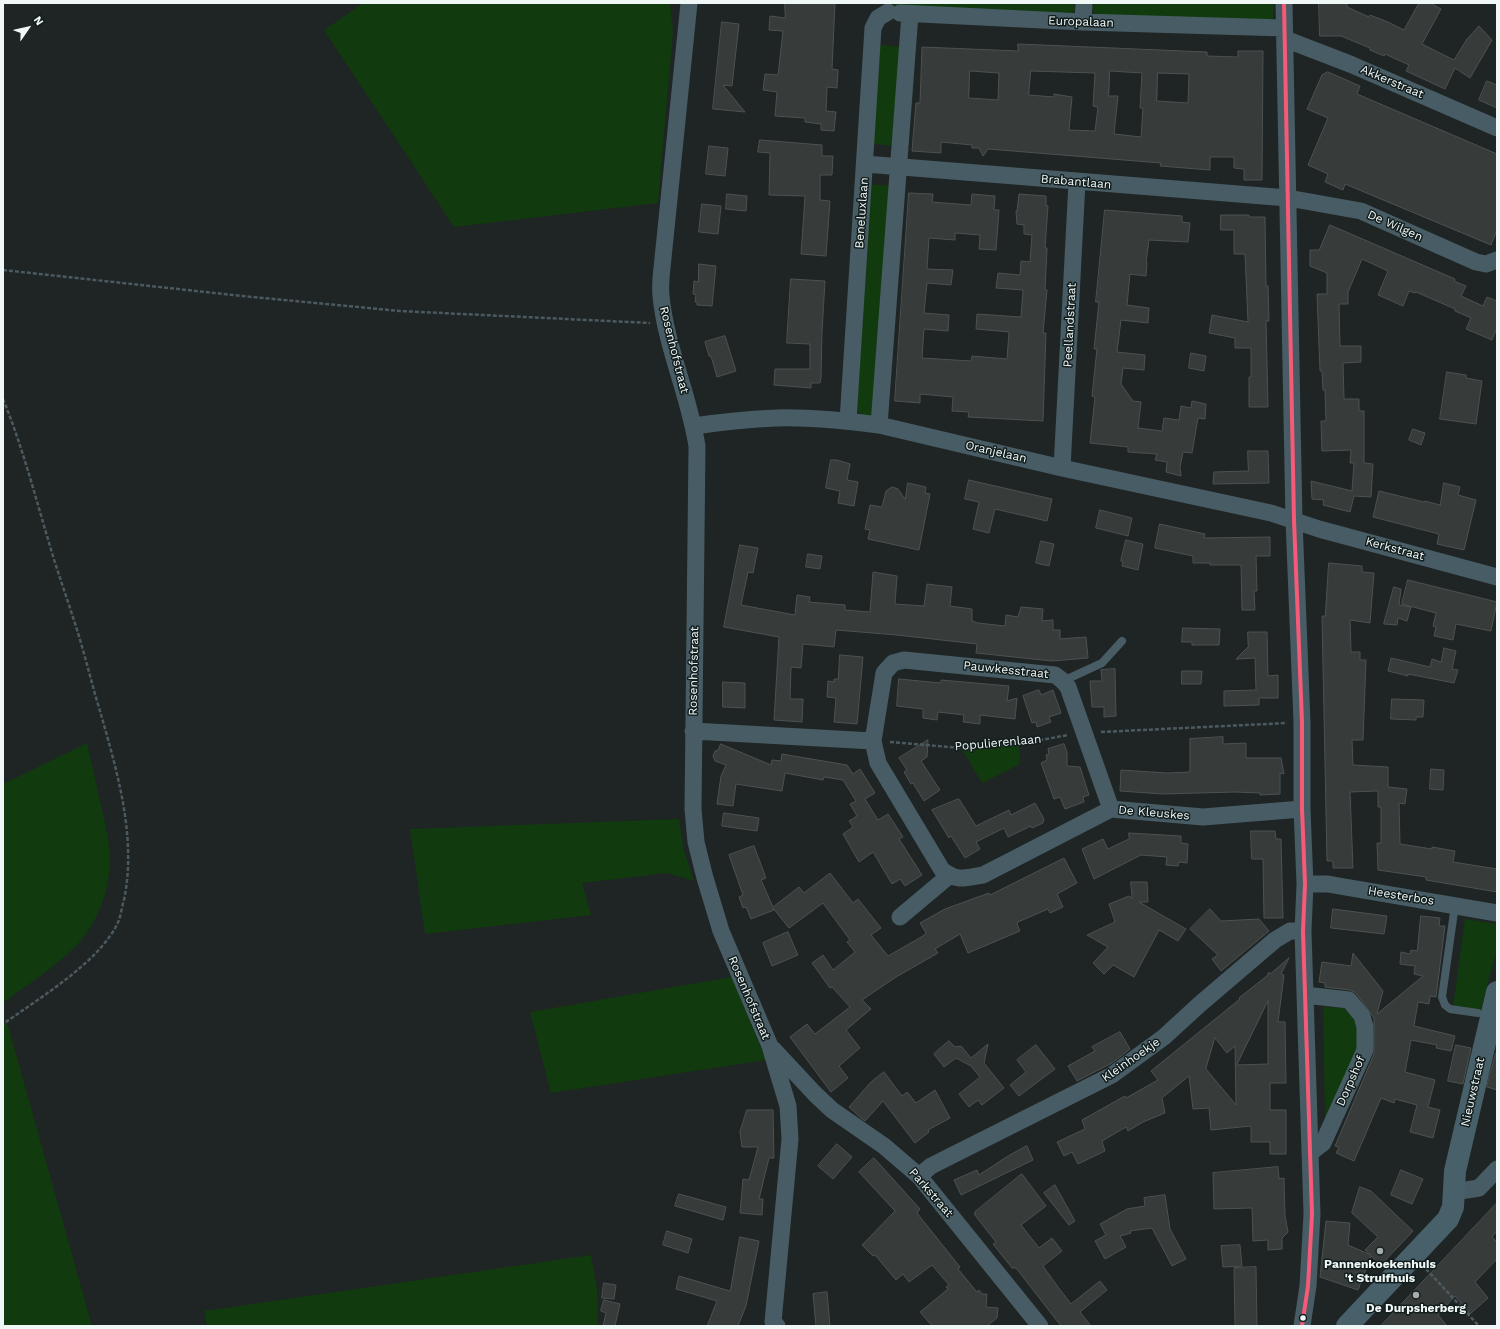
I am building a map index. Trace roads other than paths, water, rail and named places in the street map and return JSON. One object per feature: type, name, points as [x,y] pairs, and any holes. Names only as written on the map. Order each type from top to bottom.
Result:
[{"type":"street","name":"Rosenhofstraat","points":[[689,3],[660,295],[665,322],[694,426],[696,454],[693,731],[693,809],[696,842],[721,931],[770,1046],[788,1106],[790,1139],[773,1325]]},
{"type":"street","points":[[1082,22],[1084,3]]},
{"type":"street","points":[[1284,3],[1294,520],[1302,722],[1302,809],[1305,884],[1303,931],[1312,1214],[1308,1286],[1302,1326]]},
{"type":"street","name":"Europalaan","points":[[885,7],[910,14],[1285,34]]},
{"type":"street","name":"Beneluxlaan","points":[[848,421],[873,28],[885,7]]},
{"type":"street","points":[[879,425],[910,14]]},
{"type":"street","name":"Akkerstraat","points":[[1285,34],[1497,128]]},
{"type":"street","name":"Brabantlaan","points":[[865,164],[1288,198]]},
{"type":"street","name":"Peellandstraat","points":[[1062,468],[1077,182]]},
{"type":"street","name":"De Wilgen","points":[[1288,198],[1361,211],[1476,262],[1486,264],[1497,260]]},
{"type":"street","name":"Oranjelaan","points":[[694,426],[721,422],[778,418],[848,421],[879,425],[1062,468],[1271,513],[1294,520]]},
{"type":"street","name":"Kerkstraat","points":[[1294,520],[1319,529],[1497,577]]},
{"type":"street","name":"Pauwkesstraat","points":[[873,741],[884,673],[893,663],[904,660],[1055,675],[1063,680],[1068,688],[1111,809]]},
{"type":"street","points":[[693,731],[873,741],[878,763],[942,870],[950,876],[900,917]]},
{"type":"street","name":"De Kleuskes","points":[[950,876],[960,879],[982,875],[1111,809],[1203,817],[1302,809]]},
{"type":"street","name":"Heesterbos","points":[[1305,884],[1328,884],[1497,912]]},
{"type":"street","name":"Kleinhoekje","points":[[919,1176],[931,1166],[1112,1075],[1164,1037],[1275,940],[1290,931],[1303,931]]},
{"type":"street","name":"Dorpshof","points":[[1305,995],[1349,1000],[1362,1016],[1365,1027],[1365,1050],[1323,1144],[1310,1153]]},
{"type":"street","name":"Nieuwstraat","points":[[1347,1326],[1448,1219],[1453,1207],[1455,1171],[1492,1002]]},
{"type":"street","name":"Parkstraat","points":[[770,1046],[832,1110],[884,1146],[919,1176],[1040,1326]]},
{"type":"street","points":[[788,1106],[815,1094]]},
{"type":"street","points":[[1454,1192],[1479,1188],[1497,1169]]},
{"type":"lane","points":[[1063,680],[1102,663],[1122,640]]},
{"type":"lane","points":[[1455,905],[1442,997],[1445,1006],[1450,1009],[1492,1002]]},
{"type":"place","name":"Pannenkoekenhuis 't Struifhuis","points":[[1380,1251]]},
{"type":"place","name":"De Durpsherberg","points":[[1416,1295]]}]
